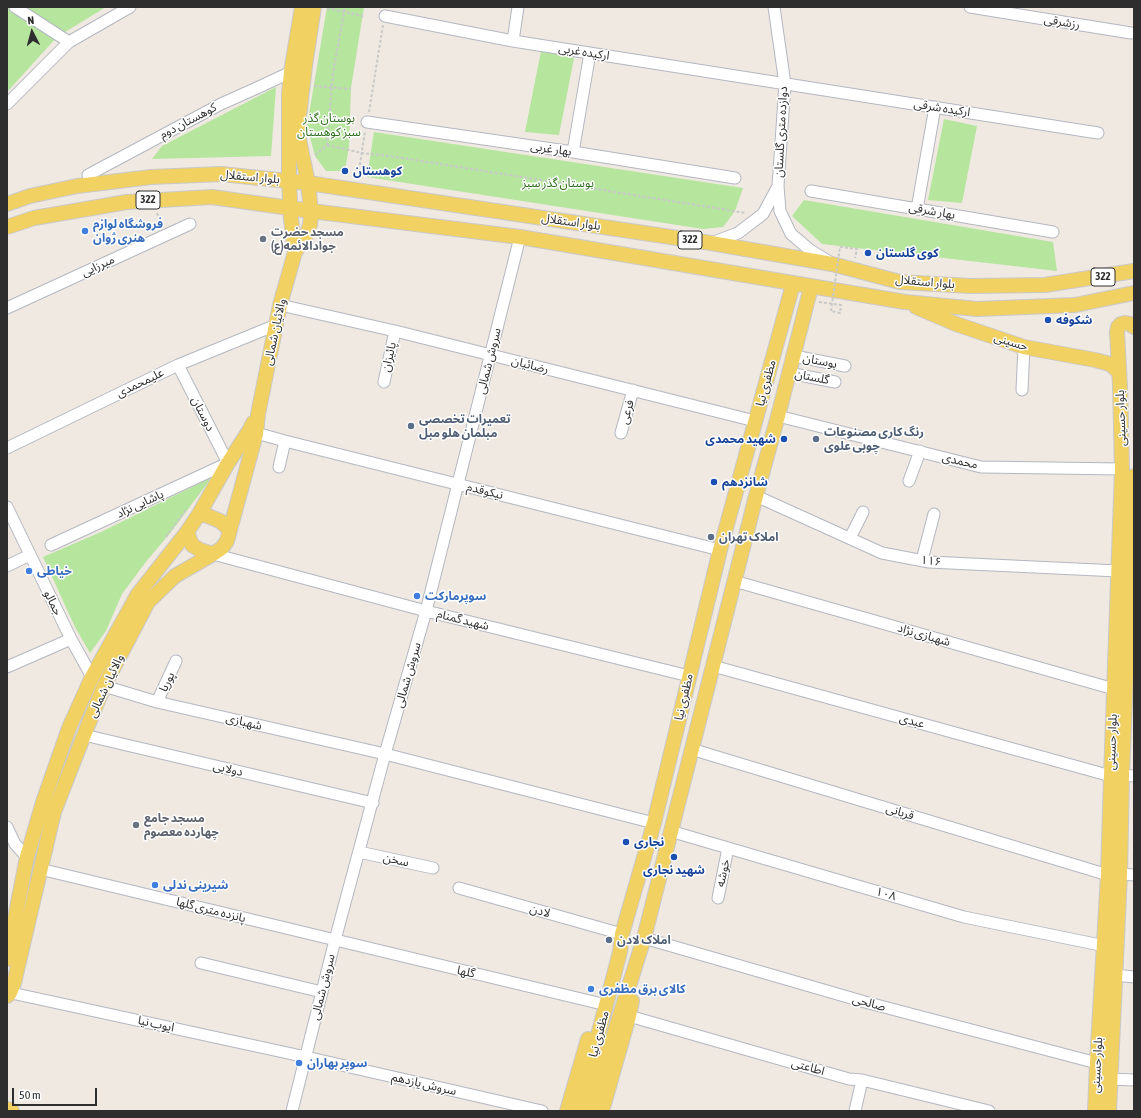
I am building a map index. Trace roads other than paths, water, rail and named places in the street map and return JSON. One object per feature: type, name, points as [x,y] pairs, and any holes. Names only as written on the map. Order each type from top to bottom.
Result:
[{"type":"main road","points":[[289,180],[290,72],[302,7]]},
{"type":"main road","points":[[308,183],[299,139],[299,117],[302,86],[314,7]]},
{"type":"main road","points":[[290,72],[305,66]]},
{"type":"main road","name":"بلوار استقلال","points":[[7,204],[30,196],[77,186],[151,177],[221,174],[289,180],[711,243],[832,264],[900,282],[971,286],[1045,285],[1134,271]]},
{"type":"main road","name":"والائیان شمالی","points":[[289,180],[291,219],[295,252]]},
{"type":"main road","name":"والائیان شمالی","points":[[8,994],[14,983],[54,812],[104,686],[148,602],[175,576],[214,554],[227,542],[252,432],[258,414],[280,305],[295,252],[305,238],[310,225],[311,211],[308,183]]},
{"type":"main road","name":"بلوار استقلال","points":[[7,227],[34,218],[127,202],[212,197],[520,237],[905,302],[977,309],[1074,305],[1134,293]]},
{"type":"main road","points":[[1071,282],[1074,305]]},
{"type":"main road","name":"مظفری نیا","points":[[578,1111],[620,952],[622,934],[654,823],[720,550],[793,284]]},
{"type":"main road","name":"مظفری نیا","points":[[590,1111],[644,938],[712,666],[811,287]]},
{"type":"main road","name":"حسینی","points":[[905,302],[956,324],[1024,347],[1095,360],[1110,364],[1119,372]]},
{"type":"main road","points":[[783,320],[795,308],[801,311],[803,317]]},
{"type":"main road","name":"بلوار حسینی","points":[[1109,1111],[1121,875],[1122,776],[1130,672],[1127,571],[1128,472],[1117,332],[1118,327],[1121,324],[1130,324],[1134,327]]},
{"type":"main road","name":"والائیان شمالی","points":[[7,959],[27,857],[43,802],[69,728],[92,677],[138,594],[187,532],[228,463],[252,432]]},
{"type":"main road","points":[[199,514],[214,518],[230,530]]},
{"type":"main road","points":[[187,532],[192,544],[200,550],[214,554]]},
{"type":"main road","name":"بلوار حسینی","points":[[1122,776],[1114,689],[1127,571]]},
{"type":"main road","points":[[92,677],[104,686]]},
{"type":"main road","name":"بلوار حسینی","points":[[1095,1111],[1105,946],[1121,875]]},
{"type":"main road","points":[[567,1111],[598,1003],[622,934]]},
{"type":"main road","points":[[602,1111],[629,1016],[644,938]]},
{"type":"main road","points":[[7,1109],[12,1111]]},
{"type":"street","points":[[15,7],[69,42]]},
{"type":"street","points":[[7,104],[69,42],[130,7]]},
{"type":"street","points":[[513,41],[518,7]]},
{"type":"street","name":"دوازده متری گلستان","points":[[774,7],[785,84],[778,186],[780,211],[791,234],[810,250],[832,264]]},
{"type":"street","name":"رزشرقی","points":[[970,7],[1131,33]]},
{"type":"street","name":"ارکیده غربی","points":[[384,16],[513,41],[785,84]]},
{"type":"street","points":[[573,152],[590,53]]},
{"type":"street","name":"کوهستان دوم","points":[[88,175],[221,104],[259,88],[290,72]]},
{"type":"street","name":"ارکیده شرقی","points":[[785,84],[1098,133]]},
{"type":"street","points":[[917,209],[935,107]]},
{"type":"street","name":"بهار غربی","points":[[367,122],[573,152],[735,178]]},
{"type":"street","points":[[711,243],[738,233],[763,214],[778,186]]},
{"type":"street","name":"بهار شرقی","points":[[811,191],[1053,232]]},
{"type":"street","name":"میرزایی","points":[[7,308],[190,224]]},
{"type":"street","name":"سروش شمالی","points":[[292,1111],[335,940],[385,754],[426,610],[520,237]]},
{"type":"street","name":"رضائیان","points":[[280,305],[395,331],[756,421]]},
{"type":"street","name":"علیمحمدی","points":[[7,448],[178,365],[276,325]]},
{"type":"street","name":"پائیزان","points":[[384,382],[395,331]]},
{"type":"street","points":[[1022,390],[1024,347]]},
{"type":"street","name":"بوستان","points":[[794,356],[846,366]]},
{"type":"street","name":"دوستان","points":[[178,365],[228,463]]},
{"type":"street","name":"گلستان","points":[[789,373],[836,382]]},
{"type":"street","name":"فرعی","points":[[621,433],[633,390]]},
{"type":"street","name":"محمدی","points":[[778,416],[981,466],[1128,472]]},
{"type":"street","name":"نیکوقدم","points":[[252,432],[720,550]]},
{"type":"street","points":[[278,467],[285,441]]},
{"type":"street","points":[[909,481],[920,451]]},
{"type":"street","name":"پاشایی نژاد","points":[[51,545],[228,463]]},
{"type":"street","name":"۱۱۶","points":[[756,496],[882,553],[929,562],[1127,571]]},
{"type":"street","name":"جمالو","points":[[7,507],[70,639],[92,677]]},
{"type":"street","points":[[850,538],[863,512]]},
{"type":"street","points":[[922,560],[934,514]]},
{"type":"street","name":"شهید گمنام","points":[[214,554],[426,610],[689,676]]},
{"type":"street","points":[[7,566],[30,555]]},
{"type":"street","name":"شهبازی نژاد","points":[[734,581],[1114,689]]},
{"type":"street","points":[[7,667],[70,639]]},
{"type":"street","name":"پوریا","points":[[158,702],[176,661]]},
{"type":"street","name":"عبدی","points":[[712,666],[1122,776]]},
{"type":"street","name":"شهبازی","points":[[104,686],[158,702],[385,754],[654,823]]},
{"type":"street","name":"دولابی","points":[[84,735],[373,803]]},
{"type":"street","name":"قربانی","points":[[691,750],[1121,875]]},
{"type":"street","points":[[7,827],[11,846],[27,857]]},
{"type":"street","name":"۱۰۸","points":[[670,831],[964,917],[1105,946]]},
{"type":"street","name":"خوشه","points":[[718,898],[728,848]]},
{"type":"street","name":"سخن","points":[[359,852],[433,868]]},
{"type":"street","name":"پانزده متری گلها","points":[[40,869],[335,940]]},
{"type":"street","name":"لادن","points":[[459,888],[622,934]]},
{"type":"street","name":"صالحی","points":[[644,938],[865,1002],[1097,1063]]},
{"type":"street","name":"گلها","points":[[335,940],[598,1003]]},
{"type":"street","points":[[201,963],[322,992]]},
{"type":"street","points":[[1115,975],[1134,976]]},
{"type":"street","name":"ایوب نیا","points":[[8,994],[306,1057]]},
{"type":"street","name":"اطاعتی","points":[[629,1016],[849,1079],[862,1080],[989,1111]]},
{"type":"street","name":"سروش یازدهم","points":[[306,1057],[542,1111]]},
{"type":"street","points":[[1110,1078],[1134,1080]]},
{"type":"street","points":[[856,1111],[862,1080]]},
{"type":"place","name":"کوهستان","points":[[345,171]]},
{"type":"place","name":"فروشگاه لوازم هنری ژوان","points":[[85,231]]},
{"type":"place","name":"مسجد حضرت جوادالائمه(ع)","points":[[263,239]]},
{"type":"place","name":"کوی گلستان","points":[[868,253]]},
{"type":"place","name":"شکوفه","points":[[1048,320]]},
{"type":"place","name":"تعمیرات تخصصی مبلمان هلو مبل","points":[[411,426]]},
{"type":"place","name":"شهید محمدی","points":[[784,439]]},
{"type":"place","name":"رنگ کاری مصنوعات چوبی علوی","points":[[816,439]]},
{"type":"place","name":"شانزدهم","points":[[714,482]]},
{"type":"place","name":"املاک تهران","points":[[711,537]]},
{"type":"place","name":"خیاطی","points":[[29,571]]},
{"type":"place","name":"سوپرمارکت","points":[[417,596]]},
{"type":"place","name":"مسجد جامع چهارده معصوم","points":[[136,825]]},
{"type":"place","name":"نجاری","points":[[626,842]]},
{"type":"place","name":"شهید نجاری","points":[[674,857]]},
{"type":"place","name":"شیرینی ندلی","points":[[155,885]]},
{"type":"place","name":"املاک لادن","points":[[609,940]]},
{"type":"place","name":"کالای برق مظفری","points":[[591,989]]},
{"type":"place","name":"سوپر بهاران","points":[[299,1063]]},
{"type":"park label","name":"بوستان گذر سبز کوهستان","points":[[329,125]]},
{"type":"park label","name":"بوستان گذر سبز","points":[[558,183]]}]
